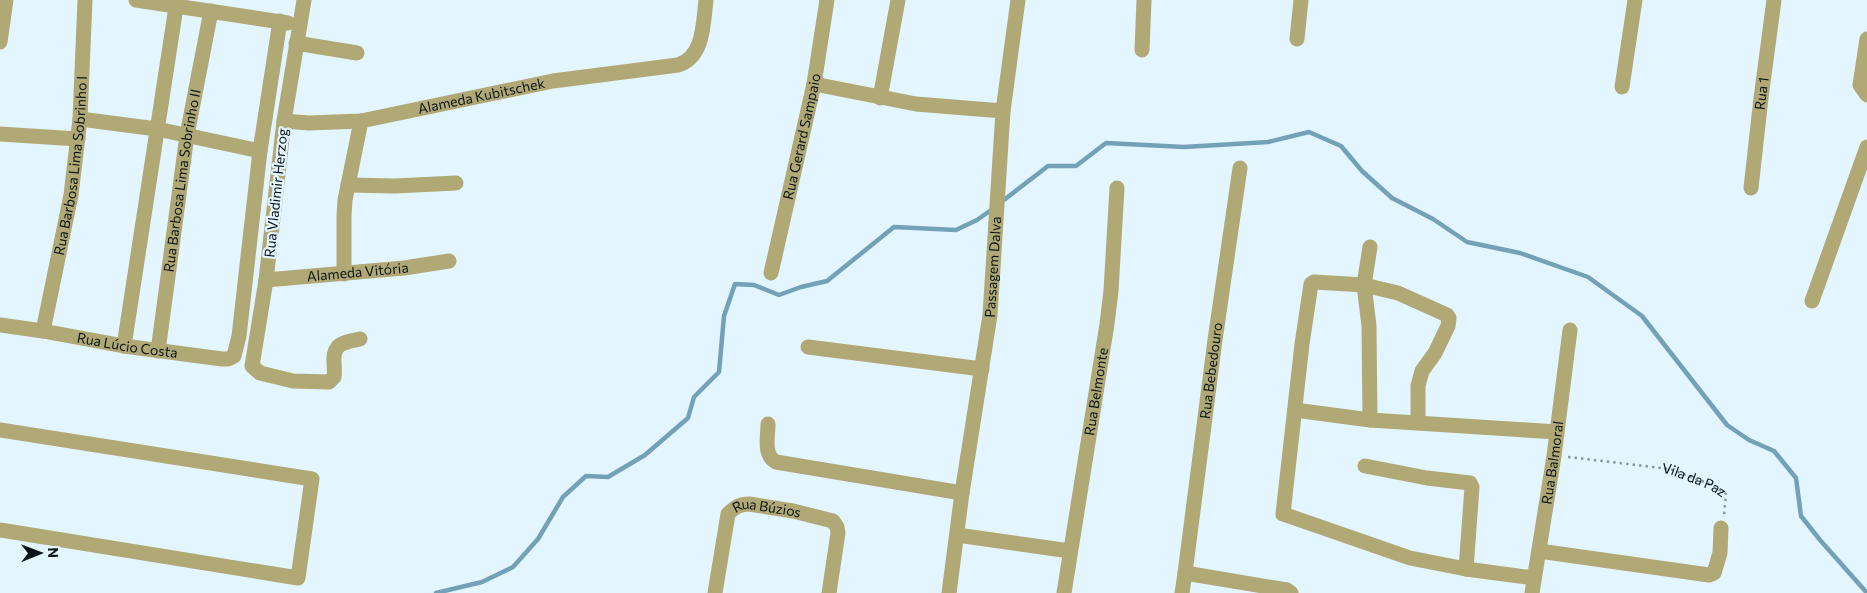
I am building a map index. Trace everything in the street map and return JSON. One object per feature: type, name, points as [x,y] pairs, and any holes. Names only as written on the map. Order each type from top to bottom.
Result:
[{"type":"street","points":[[0,42],[6,0]]},
{"type":"street","name":"Rua Barbosa Lima Sobrinho I","points":[[43,331],[71,195],[80,119],[85,0]]},
{"type":"street","points":[[136,0],[300,25]]},
{"type":"street","name":"Rua Vladimir Herzog","points":[[304,0],[284,122],[266,280],[252,362],[254,370],[293,381],[330,382],[334,378],[334,360],[337,347],[342,342],[360,339]]},
{"type":"street","name":"Alameda Kubitschek","points":[[284,122],[361,121],[553,81],[678,65],[692,59],[696,52],[700,42],[706,0]]},
{"type":"street","name":"Rua Gerard Sampaio","points":[[772,273],[814,84],[827,0]]},
{"type":"street","points":[[880,98],[898,0]]},
{"type":"street","name":"Passagem Dalva","points":[[949,593],[962,493],[982,369],[993,278],[1003,111],[1018,0]]},
{"type":"street","points":[[1142,50],[1144,0]]},
{"type":"street","points":[[1297,39],[1301,0]]},
{"type":"street","points":[[1622,86],[1634,0]]},
{"type":"street","name":"Rua 1","points":[[1751,188],[1774,0]]},
{"type":"street","points":[[124,346],[176,6]]},
{"type":"street","name":"Rua Barbosa Lima Sobrinho II","points":[[158,351],[187,135],[211,11]]},
{"type":"street","name":"Rua Lúcio Costa","points":[[0,325],[158,351],[228,359],[234,356],[240,336],[260,151],[280,21]]},
{"type":"street","points":[[1867,39],[1860,84],[1867,95]]},
{"type":"street","points":[[296,43],[357,53]]},
{"type":"street","points":[[814,84],[916,104],[1003,111]]},
{"type":"street","points":[[80,119],[157,129],[260,151]]},
{"type":"street","points":[[344,274],[344,216],[348,185],[361,121]]},
{"type":"street","points":[[0,134],[78,139]]},
{"type":"street","points":[[1812,300],[1867,147]]},
{"type":"street","name":"Rua Bebedouro","points":[[1182,593],[1215,340],[1240,168]]},
{"type":"street","points":[[348,185],[395,186],[456,183]]},
{"type":"street","name":"Rua Belmonte","points":[[1064,593],[1108,324],[1117,188]]},
{"type":"street","points":[[1370,247],[1364,285],[1369,335],[1370,420]]},
{"type":"street","name":"Alameda Vitória","points":[[266,280],[344,274],[449,261]]},
{"type":"street","points":[[1418,422],[1418,386],[1422,371],[1435,353],[1448,326],[1449,318],[1447,315],[1398,293],[1364,285],[1317,281],[1311,284],[1302,344],[1283,514],[1410,558],[1466,569],[1533,586]]},
{"type":"street","name":"Rua Balmoral","points":[[1533,586],[1554,456],[1570,330]]},
{"type":"street","points":[[808,347],[982,369]]},
{"type":"street","points":[[1295,410],[1370,420],[1557,432]]},
{"type":"street","points":[[768,424],[768,454],[770,459],[776,462],[962,493]]},
{"type":"street","points":[[0,430],[312,479],[298,578],[0,530]]},
{"type":"street","points":[[1365,466],[1427,478],[1470,483],[1472,487],[1466,569]]},
{"type":"street","name":"Rua Búzios","points":[[715,593],[728,514],[742,504],[793,511],[829,518],[833,521],[837,527],[836,546],[829,593]]},
{"type":"street","points":[[1539,551],[1709,575],[1714,573],[1720,553],[1721,528]]},
{"type":"street","points":[[958,534],[1070,551]]},
{"type":"street","points":[[1185,573],[1289,592]]},
{"type":"path","name":"Vila da Paz","points":[[1554,456],[1670,468],[1712,485],[1726,494],[1721,528]]},
{"type":"waterway","points":[[1000,203],[1048,166],[1076,166],[1106,143],[1184,147],[1268,142],[1309,132],[1341,146],[1362,171],[1392,198],[1433,219],[1467,242],[1520,253],[1588,277],[1642,316],[1727,425],[1749,440],[1774,451],[1796,478],[1801,516],[1867,593]]},
{"type":"waterway","points":[[436,593],[482,582],[513,567],[538,539],[563,497],[586,476],[608,477],[645,455],[688,418],[694,397],[719,372],[724,316],[735,284],[754,285],[779,295],[801,287],[827,281],[894,227],[956,230],[977,220],[994,208]]}]
